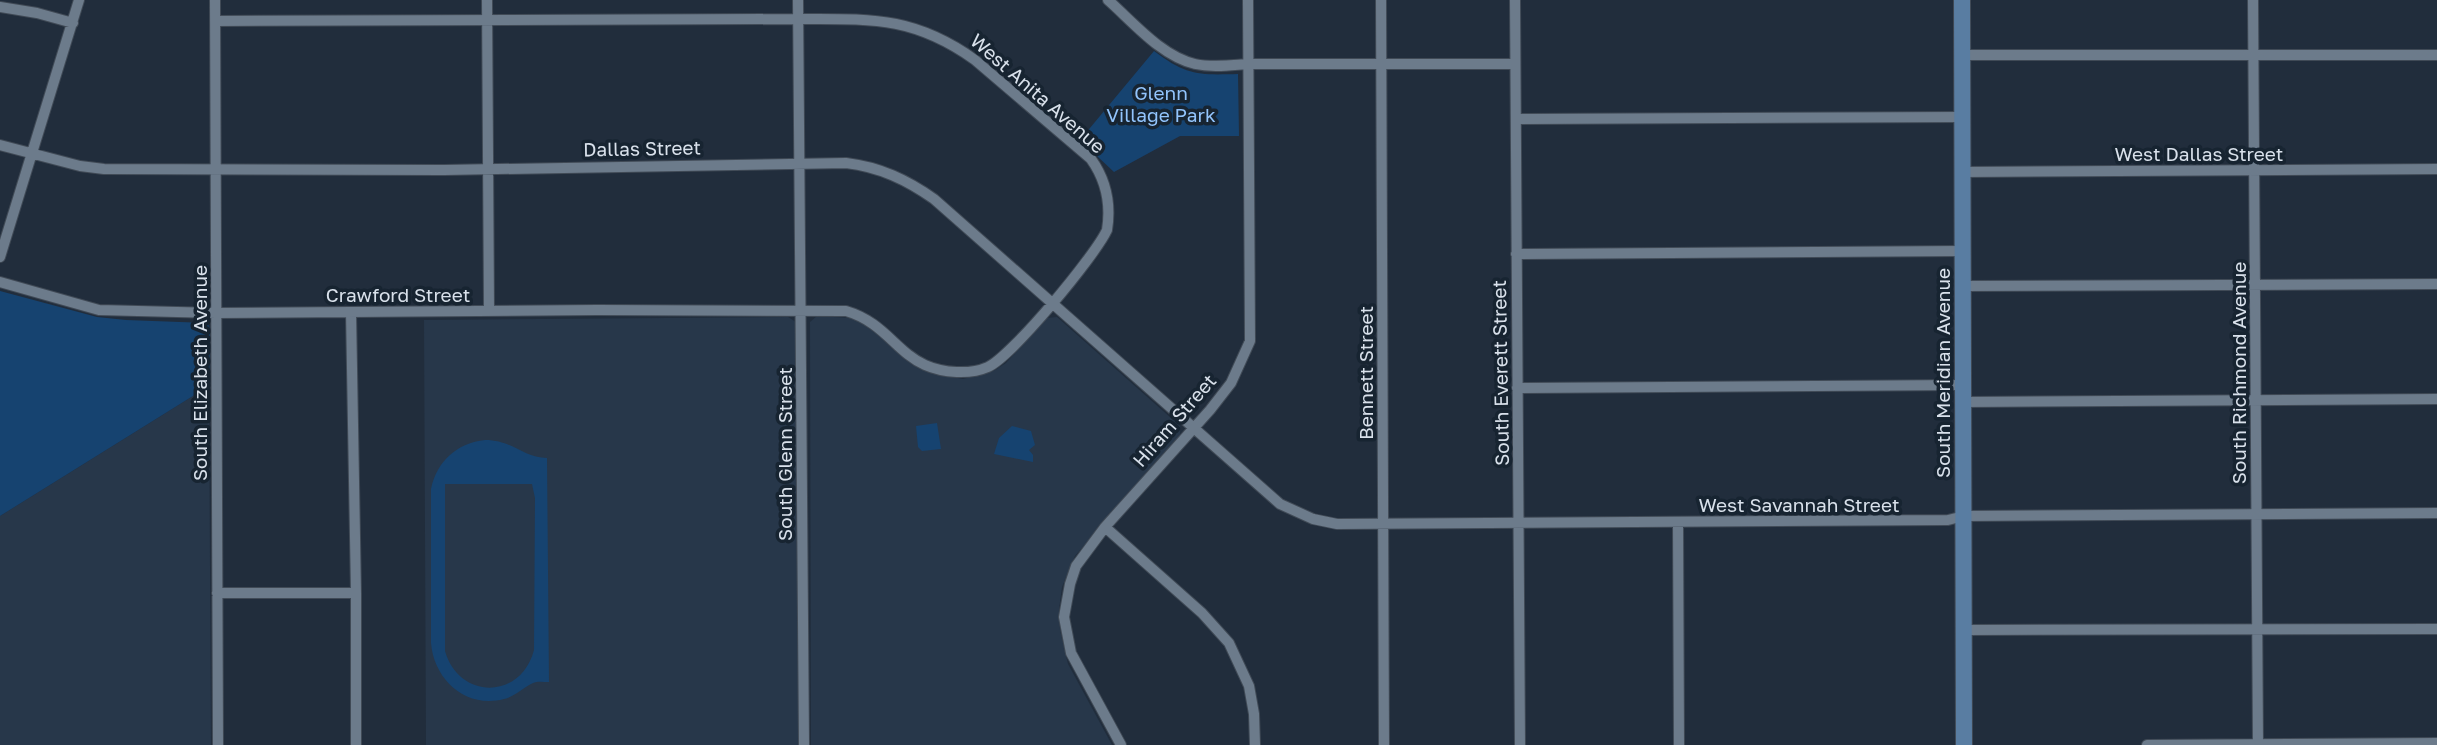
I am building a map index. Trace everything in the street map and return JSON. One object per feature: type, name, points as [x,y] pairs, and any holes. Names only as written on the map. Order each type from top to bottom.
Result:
[{"type":"main road","name":"South Meridian Avenue","points":[[1962,0],[1964,745]]},
{"type":"street","points":[[0,257],[79,0]]},
{"type":"street","name":"South Elizabeth Avenue","points":[[215,0],[218,745]]},
{"type":"street","points":[[487,0],[489,311]]},
{"type":"street","name":"South Glenn Street","points":[[799,0],[804,745]]},
{"type":"street","points":[[1108,0],[1166,51],[1193,64],[1515,64]]},
{"type":"street","name":"Hiram Street","points":[[1121,745],[1071,653],[1064,617],[1076,566],[1105,527],[1231,383],[1250,341],[1248,0]]},
{"type":"street","name":"Bennett Street","points":[[1381,0],[1384,745]]},
{"type":"street","name":"South Everett Street","points":[[1515,0],[1520,745]]},
{"type":"street","name":"South Richmond Avenue","points":[[2253,0],[2258,745]]},
{"type":"street","points":[[0,8],[37,13],[73,23]]},
{"type":"street","name":"West Anita Avenue","points":[[215,21],[799,19],[877,20],[904,24],[939,37],[975,60],[1091,159],[1101,172],[1109,219],[1103,239],[1006,355],[987,368],[952,372],[925,365],[877,326],[857,314],[846,311],[800,310]]},
{"type":"street","points":[[1962,55],[2437,55]]},
{"type":"street","points":[[1516,119],[1962,117]]},
{"type":"street","name":"Dallas Street","points":[[0,145],[80,166],[104,169],[861,165],[912,184],[934,199],[1193,428]]},
{"type":"street","name":"West Dallas Street","points":[[1962,172],[2437,169]]},
{"type":"street","points":[[1516,254],[1962,251]]},
{"type":"street","name":"Crawford Street","points":[[0,282],[99,310],[216,313],[800,310]]},
{"type":"street","points":[[1963,286],[2437,284]]},
{"type":"street","points":[[351,312],[356,745]]},
{"type":"street","points":[[1517,388],[1963,385]]},
{"type":"street","points":[[1963,402],[2437,399]]},
{"type":"street","name":"West Savannah Street","points":[[1193,428],[1280,504],[1313,519],[1331,523],[1948,520],[1964,516],[2437,513]]},
{"type":"street","points":[[1678,522],[1679,745]]},
{"type":"street","points":[[1105,527],[1202,613],[1229,643],[1249,687],[1254,714],[1255,745]]},
{"type":"street","points":[[217,593],[356,593]]},
{"type":"street","points":[[1964,630],[2437,629]]},
{"type":"street","points":[[2147,745],[2437,743]]},
{"type":"shaded area","points":[[817,316],[850,318],[862,322],[928,372],[963,379],[995,370],[1006,363],[1047,318],[1057,317],[1180,426],[1180,435],[1075,556],[1062,587],[1060,630],[1068,664],[1112,745],[811,745],[810,322]]},
{"type":"shaded area","points":[[788,317],[796,322],[799,745],[426,745],[424,320]]},
{"type":"shaded area","points":[[209,386],[211,745],[0,745],[0,516]]},
{"type":"green space","name":"Glenn Village Park","points":[[1154,51],[1185,70],[1238,74],[1239,136],[1180,136],[1114,172],[1080,140]]},
{"type":"green space","points":[[0,291],[97,317],[207,323],[210,328],[209,386],[0,516]]},
{"type":"green space","points":[[937,423],[941,449],[922,451],[918,447],[916,426]]},
{"type":"green space","points":[[1012,426],[1031,431],[1035,445],[1029,450],[1033,455],[1033,462],[994,454],[999,438]]},
{"type":"green space","points":[[495,441],[531,455],[547,458],[549,682],[535,682],[508,698],[490,701],[477,700],[454,689],[438,669],[431,643],[431,489],[443,462],[457,449],[475,442]],"holes":[[[445,484],[532,484],[535,498],[534,650],[527,666],[517,678],[490,688],[476,685],[463,679],[452,667],[445,651]]]}]
